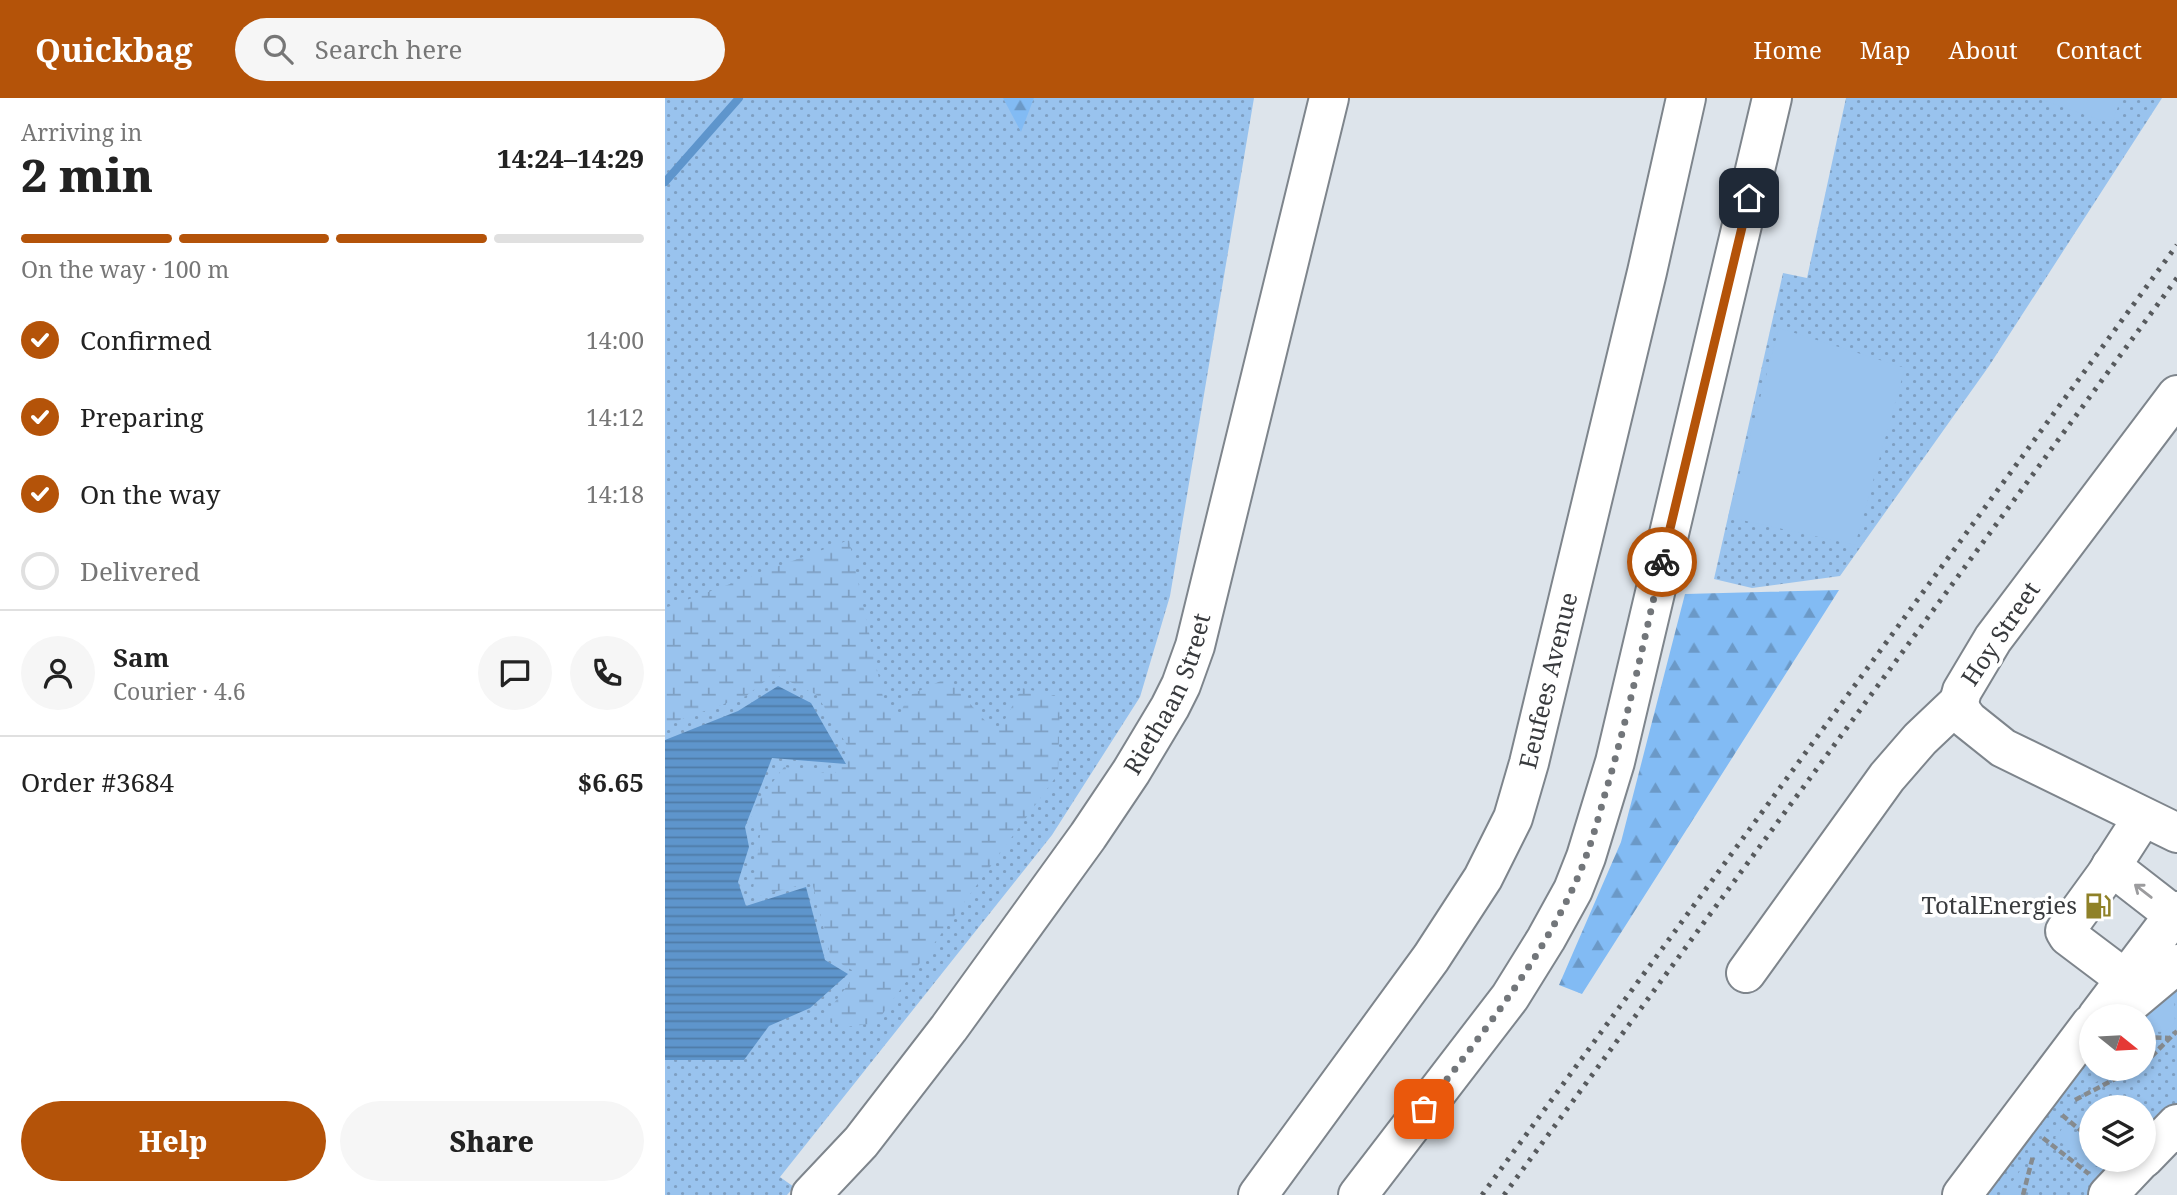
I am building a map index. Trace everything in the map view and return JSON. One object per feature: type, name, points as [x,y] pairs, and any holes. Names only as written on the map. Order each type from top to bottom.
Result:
[{"type":"street","name":"Riethaan Street","points":[[811,1195],[861,1142],[949,1028],[1131,772],[1181,685],[1195,646],[1329,98]]},
{"type":"street","name":"Eeufees Avenue","points":[[1258,1195],[1431,958],[1483,878],[1513,818],[1529,763],[1647,272],[1686,98]]},
{"type":"street","points":[[1358,1195],[1510,997],[1573,890],[1586,857],[1615,762],[1772,98]]},
{"type":"street","name":"Hoy Street","points":[[2177,395],[1993,639],[1962,691],[1959,702],[1968,720],[2003,748],[2177,833]]},
{"type":"street","points":[[1746,973],[1887,777],[1920,739],[1959,702]]},
{"type":"street","points":[[2125,979],[2065,931],[2143,817]]},
{"type":"street","points":[[2107,1004],[2175,913],[2111,866]]},
{"type":"street","points":[[2129,1004],[2177,964]]},
{"type":"street","points":[[1962,1195],[2079,1040]]},
{"type":"street","points":[[2059,1066],[2079,1048]]},
{"type":"street","points":[[2156,1146],[2177,1124]]},
{"type":"street","points":[[2110,1193],[2130,1172]]},
{"type":"path","points":[[2156,1052],[2177,1031]]},
{"type":"path","points":[[2156,1037],[2170,1038]]},
{"type":"path","points":[[2066,1104],[2109,1082]]},
{"type":"path","points":[[2023,1195],[2039,1135],[2110,1193]]},
{"type":"green space","points":[[665,98],[1254,98],[1170,596],[1140,697],[1052,835],[780,1177],[794,1187],[787,1195],[665,1195]]},
{"type":"green space","points":[[1003,98],[1034,98],[1021,132]]},
{"type":"green space","points":[[1846,98],[2162,98],[1989,366],[1840,576],[1752,588],[1714,579],[1783,273],[1807,278]]},
{"type":"green space","points":[[2036,98],[2121,98],[2112,124]]},
{"type":"green space","points":[[1779,328],[1905,368],[1855,545],[1728,517]]},
{"type":"green space","points":[[849,540],[884,702],[899,716],[908,696],[947,678],[997,734],[1022,688],[1060,697],[1058,774],[876,1023],[846,1027],[821,1020],[857,973],[831,958],[812,882],[752,898],[761,828],[749,814],[784,767],[834,774],[852,754],[817,695],[774,674],[746,696],[677,721],[665,728],[665,608]]},
{"type":"green space","points":[[1839,590],[1582,994],[1559,985],[1621,842],[1685,594]]},
{"type":"green space","points":[[2177,974],[2177,1111],[2156,1133],[2156,1095],[2079,1095],[2079,1172],[2117,1172],[2096,1195],[1978,1195],[2079,1065],[2079,1082],[2156,1082],[2154,1004]]},
{"type":"green space","points":[[2174,991],[2175,1023],[2164,1032],[2156,1032],[2156,1007]]},
{"type":"green space","points":[[2064,1126],[2079,1138],[2079,1155],[2055,1138]]},
{"type":"green space","points":[[2024,1165],[2016,1195],[2003,1195]]},
{"type":"shaded area","points":[[778,686],[811,703],[846,764],[772,758],[745,827],[749,847],[738,882],[746,906],[806,887],[825,960],[848,974],[810,1008],[769,1026],[744,1060],[665,1060],[665,740],[738,711]]},
{"type":"waterway","points":[[665,182],[739,98]]},
{"type":"railway","points":[[1482,1195],[2177,245]]},
{"type":"railway","points":[[1504,1195],[2177,278]]},
{"type":"way so far","points":[[1424,1109],[1510,997],[1573,890],[1615,762],[1662,562]]},
{"type":"place","name":"TotalEnergies","points":[[2098,906]]},
{"type":"route","points":[[1662,562],[1749,198]]}]
